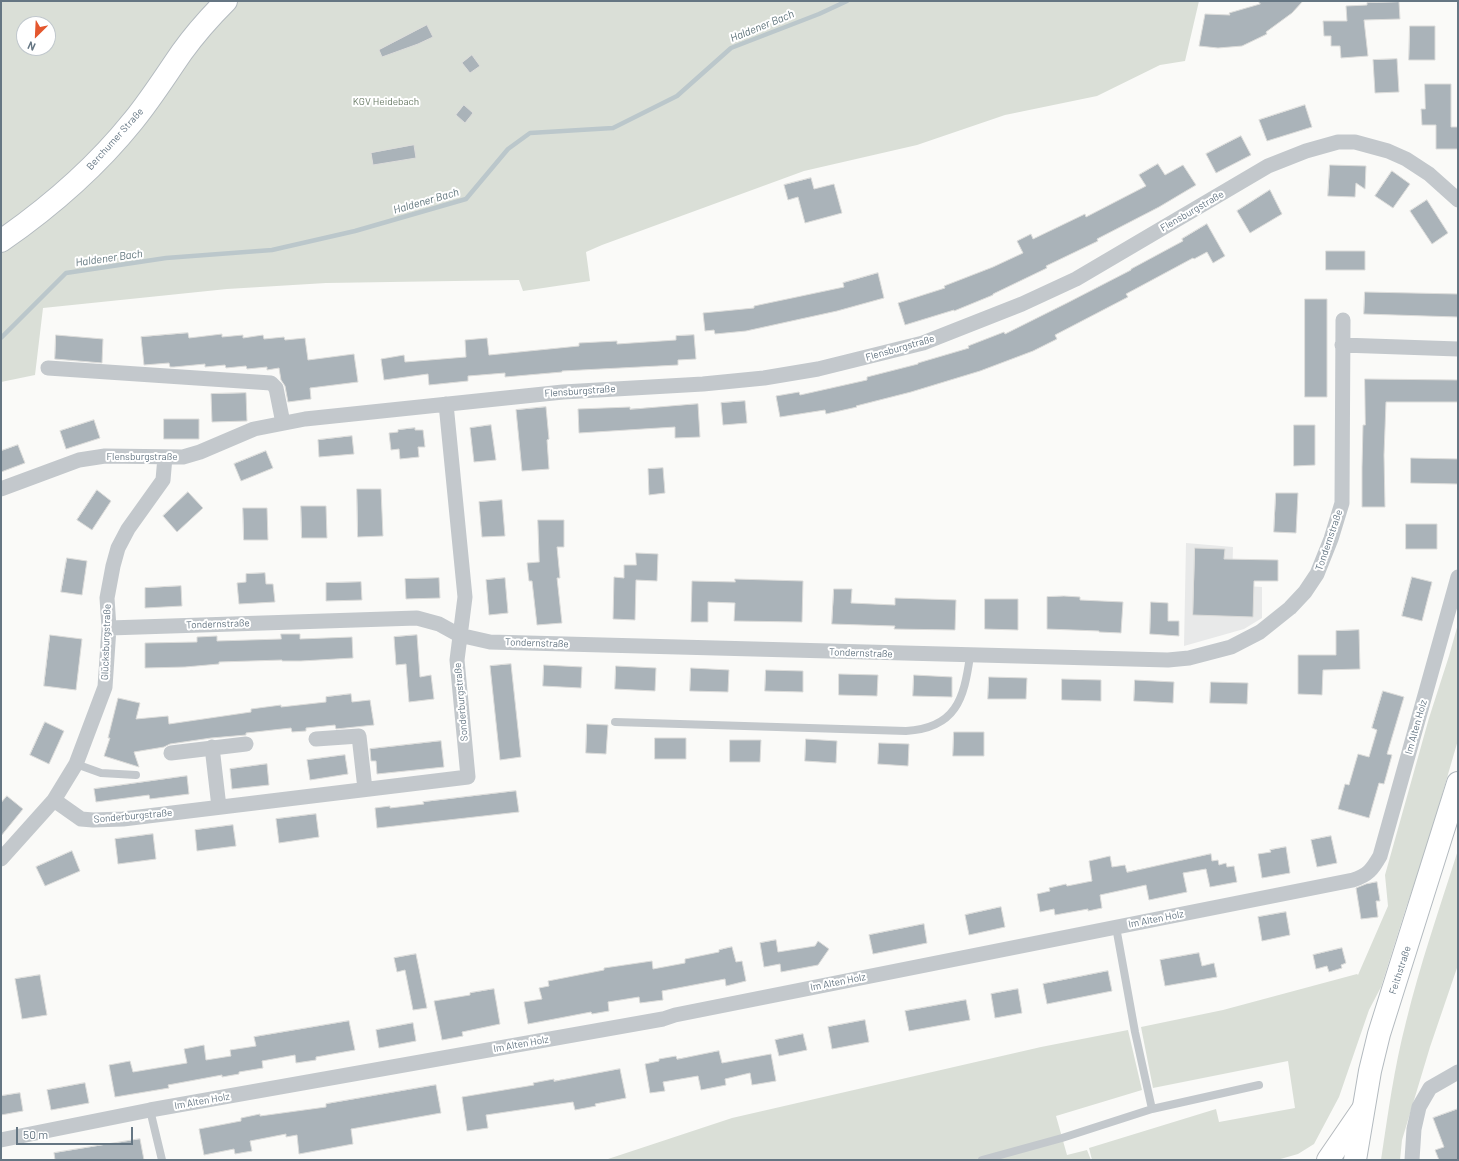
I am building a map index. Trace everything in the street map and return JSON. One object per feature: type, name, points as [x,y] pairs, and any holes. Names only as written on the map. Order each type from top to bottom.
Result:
[{"type":"main road","name":"Berchumer Straße","points":[[1,241],[56,199],[105,152],[141,110],[192,39],[226,1]]},
{"type":"main road","name":"Feithstraße","points":[[1355,1160],[1363,1109],[1378,1034],[1458,783]]},
{"type":"main road","points":[[1328,1160],[1363,1109]]},
{"type":"street","name":"Flensburgstraße","points":[[1,489],[86,459],[105,456],[184,457],[200,452],[254,429],[305,419],[563,392],[703,384],[764,378],[818,369],[923,343],[1022,304],[1076,279],[1268,166],[1306,151],[1338,142],[1355,142],[1372,146],[1400,156],[1429,174],[1458,200]]},
{"type":"street","name":"Tondernstraße","points":[[109,628],[417,618],[439,624],[459,635],[490,642],[970,656],[1168,660],[1189,658],[1231,647],[1260,632],[1290,608],[1305,592],[1317,574],[1331,539],[1342,503],[1343,320]]},
{"type":"street","points":[[1342,345],[1458,349]]},
{"type":"street","points":[[48,368],[270,382],[276,388],[283,423]]},
{"type":"street","name":"Sonderburgstraße","points":[[54,800],[81,819],[123,819],[468,777],[457,660],[465,597],[446,404]]},
{"type":"street","name":"Glücksburgstraße","points":[[1,859],[54,800],[76,764],[105,687],[109,628],[107,598],[118,548],[132,522],[163,480],[164,457]]},
{"type":"street","name":"Im Alten Holz","points":[[1,1140],[150,1110],[663,1019],[675,1015],[1353,880],[1365,876],[1380,856],[1458,577]]},
{"type":"street","points":[[316,739],[359,736],[365,789]]},
{"type":"street","points":[[171,753],[246,744]]},
{"type":"street","points":[[212,747],[218,807]]},
{"type":"street","points":[[1412,1160],[1414,1130],[1419,1107],[1430,1088],[1458,1072]]},
{"type":"lane","points":[[615,722],[906,731],[919,730],[929,728],[939,723],[959,703],[966,682],[970,656]]},
{"type":"lane","points":[[76,764],[101,773],[136,775]]},
{"type":"lane","points":[[1116,927],[1135,1032],[1152,1109]]},
{"type":"lane","points":[[987,1159],[1062,1138],[1152,1109],[1259,1085]]},
{"type":"lane","points":[[150,1110],[162,1160]]},
{"type":"shaded area","points":[[1186,543],[1233,547],[1232,585],[1262,587],[1262,618],[1244,629],[1184,646]]},
{"type":"green space","name":"KGV Heidebach","points":[[1,1],[1199,1],[1185,61],[1160,65],[1097,96],[1005,115],[917,145],[804,171],[602,245],[586,252],[590,281],[523,291],[519,280],[326,283],[227,289],[43,308],[35,375],[1,382]]},
{"type":"green space","points":[[1458,624],[1458,740],[1426,850],[1381,987],[1369,1010],[1339,1097],[1314,1144],[1298,1154],[1277,1160],[1092,1160],[1089,1148],[1216,1109],[1219,1122],[1295,1108],[1288,1061],[1153,1088],[1141,1027],[1223,1010],[1357,974],[1358,975],[1388,906],[1385,875],[1429,718]]},
{"type":"green space","points":[[1458,850],[1458,965],[1430,1047],[1402,1140],[1400,1160],[1381,1160],[1395,1074],[1406,1022],[1424,957]]},
{"type":"green space","points":[[1128,1030],[1142,1090],[1056,1116],[1067,1155],[1087,1150],[1091,1160],[605,1160],[732,1118],[1041,1047]]},
{"type":"building","points":[[1258,1],[1303,1],[1292,13],[1266,32],[1267,34],[1242,46],[1218,48],[1199,46],[1205,14],[1230,15],[1229,13],[1260,4]]},
{"type":"building","points":[[1399,2],[1400,19],[1364,20],[1368,56],[1341,58],[1340,46],[1331,46],[1331,36],[1324,36],[1323,21],[1347,21],[1346,6],[1367,5],[1367,3]]},
{"type":"building","points":[[427,25],[433,37],[382,57],[379,50]]},
{"type":"building","points":[[1410,26],[1435,26],[1435,60],[1409,60]]},
{"type":"building","points":[[472,55],[480,66],[470,73],[462,63]]},
{"type":"building","points":[[1397,59],[1399,92],[1375,93],[1373,60]]},
{"type":"building","points":[[1425,84],[1451,84],[1451,127],[1458,127],[1458,149],[1436,149],[1436,125],[1422,125],[1421,109],[1425,109]]},
{"type":"building","points":[[464,105],[473,113],[465,123],[456,115]]},
{"type":"building","points":[[1305,105],[1312,127],[1267,141],[1259,120]]},
{"type":"building","points":[[1241,136],[1251,155],[1216,173],[1206,154]]},
{"type":"building","points":[[414,145],[416,158],[373,165],[371,153]]},
{"type":"building","points":[[1158,164],[1165,175],[1183,165],[1196,185],[1159,207],[1097,239],[1098,241],[1046,266],[1047,268],[993,295],[954,311],[905,325],[898,303],[945,288],[944,286],[993,267],[1023,253],[1017,241],[1031,234],[1033,239],[1085,214],[1086,217],[1146,186],[1139,175]]},
{"type":"building","points":[[1330,165],[1366,166],[1365,189],[1356,183],[1355,197],[1328,196]]},
{"type":"building","points":[[1392,171],[1410,184],[1393,208],[1375,196]]},
{"type":"building","points":[[811,178],[814,189],[834,184],[842,213],[805,223],[798,197],[788,200],[784,185]]},
{"type":"building","points":[[1270,190],[1282,214],[1250,233],[1237,211]]},
{"type":"building","points":[[1427,200],[1448,233],[1432,244],[1410,211]]},
{"type":"building","points":[[1207,224],[1225,256],[1213,263],[1207,252],[1194,259],[1193,258],[1126,294],[1128,297],[1055,335],[1057,339],[1033,351],[980,371],[911,392],[856,406],[857,407],[826,414],[825,410],[780,417],[776,396],[799,392],[800,395],[867,380],[867,377],[918,364],[969,348],[968,346],[1004,332],[1005,334],[1131,270],[1183,241],[1182,239]]},
{"type":"building","points":[[1326,251],[1365,251],[1365,270],[1326,270]]},
{"type":"building","points":[[878,273],[884,298],[837,311],[746,331],[715,334],[714,330],[705,331],[703,313],[754,308],[754,306],[844,287],[843,283]]},
{"type":"building","points":[[1365,292],[1458,294],[1458,317],[1364,314]]},
{"type":"building","points":[[1305,299],[1327,299],[1327,397],[1305,397]]},
{"type":"building","points":[[188,333],[189,338],[222,334],[222,337],[243,335],[243,338],[263,335],[264,339],[284,337],[285,340],[305,338],[308,360],[354,354],[358,382],[310,388],[311,399],[288,402],[279,368],[267,370],[267,367],[247,369],[246,366],[226,368],[225,365],[205,367],[205,364],[170,367],[169,363],[144,365],[141,337]]},
{"type":"building","points":[[56,335],[103,339],[102,363],[55,359]]},
{"type":"building","points":[[694,335],[696,359],[678,360],[678,365],[562,371],[505,377],[505,373],[468,376],[468,381],[429,385],[428,374],[384,380],[381,359],[404,355],[405,362],[466,357],[465,340],[487,338],[489,355],[579,346],[579,343],[617,341],[617,344],[676,340],[676,336]]},
{"type":"building","points":[[1365,379],[1458,380],[1458,402],[1386,402],[1384,455],[1385,507],[1362,507]]},
{"type":"building","points":[[246,393],[247,421],[212,422],[211,394]]},
{"type":"building","points":[[745,401],[747,423],[723,425],[721,403]]},
{"type":"building","points":[[698,404],[700,437],[675,438],[675,427],[579,433],[578,409],[630,407],[630,409]]},
{"type":"building","points":[[546,407],[549,439],[547,440],[549,469],[522,471],[516,410]]},
{"type":"building","points":[[164,419],[199,419],[199,439],[164,439]]},
{"type":"building","points":[[94,420],[100,438],[66,449],[60,431]]},
{"type":"building","points":[[491,425],[496,460],[474,462],[470,428]]},
{"type":"building","points":[[1294,425],[1315,425],[1315,465],[1294,466]]},
{"type":"building","points":[[415,428],[415,430],[423,430],[425,447],[418,447],[419,457],[400,459],[399,449],[391,450],[389,433],[398,432],[398,430]]},
{"type":"building","points":[[352,436],[354,454],[319,457],[318,440]]},
{"type":"building","points":[[18,445],[25,463],[1,472],[1,451]]},
{"type":"building","points":[[266,451],[273,468],[241,481],[234,464]]},
{"type":"building","points":[[1411,458],[1458,459],[1458,484],[1411,483]]},
{"type":"building","points":[[663,468],[665,493],[649,495],[648,469]]},
{"type":"building","points":[[357,489],[381,489],[383,536],[358,537]]},
{"type":"building","points":[[97,490],[111,501],[92,530],[77,520]]},
{"type":"building","points":[[188,492],[203,508],[177,532],[163,516]]},
{"type":"building","points":[[1276,493],[1298,493],[1296,533],[1274,532]]},
{"type":"building","points":[[502,500],[505,536],[482,537],[479,502]]},
{"type":"building","points":[[301,506],[326,506],[327,538],[302,538]]},
{"type":"building","points":[[243,508],[267,508],[268,540],[244,540]]},
{"type":"building","points":[[538,520],[564,520],[564,547],[557,547],[560,578],[557,578],[562,623],[537,625],[532,581],[529,581],[527,563],[539,562]]},
{"type":"building","points":[[1406,524],[1437,524],[1437,549],[1406,549]]},
{"type":"building","points":[[1195,548],[1225,549],[1224,559],[1278,560],[1278,581],[1254,581],[1253,617],[1193,615]]},
{"type":"building","points":[[636,553],[658,554],[657,581],[636,580],[635,620],[613,619],[614,577],[624,578],[624,565],[636,565]]},
{"type":"building","points":[[67,558],[87,561],[82,595],[61,592]]},
{"type":"building","points":[[265,573],[266,584],[273,584],[275,602],[239,604],[237,583],[246,582],[246,574]]},
{"type":"building","points":[[1412,577],[1432,582],[1422,621],[1402,616]]},
{"type":"building","points":[[439,578],[440,598],[406,599],[405,579]]},
{"type":"building","points":[[505,578],[508,613],[489,615],[486,580]]},
{"type":"building","points":[[735,579],[803,581],[802,622],[734,621],[735,603],[708,602],[708,622],[691,622],[692,581],[735,582]]},
{"type":"building","points":[[361,582],[362,600],[326,601],[326,583]]},
{"type":"building","points":[[181,586],[182,606],[145,608],[145,588]]},
{"type":"building","points":[[834,589],[852,589],[851,603],[895,605],[895,598],[956,600],[955,630],[894,629],[895,626],[832,624]]},
{"type":"building","points":[[1047,597],[1080,597],[1080,600],[1123,602],[1121,633],[1047,629]]},
{"type":"building","points":[[985,599],[1018,599],[1018,630],[985,629]]},
{"type":"building","points":[[1151,602],[1168,603],[1168,621],[1179,621],[1179,636],[1150,634]]},
{"type":"building","points":[[1359,630],[1360,669],[1323,670],[1322,695],[1298,694],[1298,655],[1336,655],[1336,631]]},
{"type":"building","points":[[281,634],[300,634],[300,639],[352,637],[353,658],[301,661],[282,660],[219,662],[219,664],[185,667],[145,668],[145,643],[197,642],[197,637],[217,636],[217,641],[281,639]]},
{"type":"building","points":[[50,635],[82,639],[76,690],[44,686]]},
{"type":"building","points":[[417,635],[420,677],[431,675],[434,699],[409,702],[406,664],[396,665],[394,637]]},
{"type":"building","points":[[511,664],[521,757],[500,760],[490,666]]},
{"type":"building","points":[[544,665],[582,667],[581,688],[543,686]]},
{"type":"building","points":[[616,666],[656,668],[655,691],[615,689]]},
{"type":"building","points":[[691,668],[729,670],[728,692],[690,691]]},
{"type":"building","points":[[766,670],[803,671],[803,692],[765,691]]},
{"type":"building","points":[[839,674],[878,675],[877,696],[839,695]]},
{"type":"building","points":[[914,675],[952,677],[952,697],[913,696]]},
{"type":"building","points":[[989,677],[1027,678],[1026,699],[988,699]]},
{"type":"building","points":[[1062,679],[1101,680],[1101,701],[1062,700]]},
{"type":"building","points":[[1135,680],[1174,682],[1173,703],[1134,701]]},
{"type":"building","points":[[1211,682],[1248,683],[1247,704],[1210,703]]},
{"type":"building","points":[[1383,691],[1404,697],[1387,754],[1392,755],[1384,784],[1379,783],[1369,818],[1338,809],[1345,784],[1349,785],[1358,754],[1369,757],[1377,730],[1372,728]]},
{"type":"building","points":[[351,694],[352,702],[370,700],[374,725],[336,729],[335,725],[306,728],[306,731],[292,732],[291,728],[170,744],[164,747],[134,752],[139,767],[104,756],[110,738],[108,738],[118,698],[140,703],[136,719],[168,716],[169,724],[251,712],[251,709],[326,702],[326,697]]},
{"type":"building","points":[[45,722],[64,731],[49,764],[30,755]]},
{"type":"building","points":[[587,724],[608,725],[606,754],[586,753]]},
{"type":"building","points":[[954,732],[984,732],[984,756],[953,756]]},
{"type":"building","points":[[655,738],[686,738],[686,759],[655,759]]},
{"type":"building","points":[[806,739],[837,741],[836,763],[805,761]]},
{"type":"building","points":[[730,740],[761,740],[760,762],[730,762]]},
{"type":"building","points":[[441,741],[444,767],[377,774],[376,761],[371,761],[370,749]]},
{"type":"building","points":[[879,743],[909,744],[908,766],[878,764]]},
{"type":"building","points":[[345,755],[348,774],[310,780],[307,760]]},
{"type":"building","points":[[267,764],[269,785],[232,789],[230,769]]},
{"type":"building","points":[[187,776],[189,794],[150,799],[149,795],[96,802],[94,789]]},
{"type":"building","points":[[516,791],[519,812],[377,828],[375,808],[390,806],[390,808],[424,804],[423,802]]},
{"type":"building","points":[[7,796],[23,809],[1,836],[1,803]]},
{"type":"building","points":[[316,814],[319,837],[279,843],[276,819]]},
{"type":"building","points":[[233,825],[236,846],[197,851],[195,830]]},
{"type":"building","points":[[153,834],[156,859],[118,864],[115,839]]},
{"type":"building","points":[[1331,836],[1337,863],[1317,867],[1311,840]]},
{"type":"building","points":[[1286,847],[1290,873],[1262,878],[1258,854],[1271,852],[1270,850]]},
{"type":"building","points":[[72,851],[80,871],[45,886],[36,867]]},
{"type":"building","points":[[1211,854],[1212,861],[1218,860],[1219,865],[1226,863],[1227,867],[1234,866],[1237,882],[1210,887],[1206,869],[1183,873],[1187,892],[1149,900],[1146,885],[1100,895],[1102,908],[1055,915],[1054,909],[1040,912],[1037,894],[1050,891],[1049,888],[1066,884],[1067,886],[1092,881],[1089,861],[1110,856],[1112,867],[1125,865],[1127,872]]},
{"type":"building","points":[[1377,882],[1380,901],[1376,901],[1378,917],[1361,919],[1356,888]]},
{"type":"building","points":[[1001,907],[1005,927],[969,935],[965,915]]},
{"type":"building","points":[[1286,912],[1290,935],[1262,941],[1258,917]]},
{"type":"building","points":[[924,924],[927,943],[873,954],[869,935]]},
{"type":"building","points":[[776,940],[778,952],[815,946],[818,941],[829,949],[818,965],[781,972],[780,964],[764,967],[760,943]]},
{"type":"building","points":[[732,947],[736,962],[742,961],[746,981],[726,986],[725,979],[662,991],[663,1000],[640,1003],[639,997],[608,1002],[609,1011],[592,1014],[591,1012],[528,1024],[524,1002],[542,999],[539,988],[549,986],[548,981],[604,970],[604,968],[652,961],[653,969],[685,963],[685,959],[719,952],[719,950]]},
{"type":"building","points":[[1342,948],[1346,963],[1341,965],[1342,968],[1329,972],[1327,966],[1316,969],[1313,955]]},
{"type":"building","points":[[1199,953],[1202,966],[1214,963],[1217,977],[1165,986],[1160,960]]},
{"type":"building","points":[[416,954],[427,1008],[413,1010],[405,970],[397,972],[394,958]]},
{"type":"building","points":[[1108,971],[1112,991],[1047,1004],[1043,984]]},
{"type":"building","points":[[40,975],[47,1015],[22,1019],[15,979]]},
{"type":"building","points":[[494,989],[500,1024],[462,1032],[463,1036],[442,1040],[434,1001]]},
{"type":"building","points":[[1018,989],[1022,1013],[995,1018],[991,994]]},
{"type":"building","points":[[966,1000],[970,1020],[909,1031],[905,1011]]},
{"type":"building","points":[[865,1020],[869,1042],[832,1049],[828,1027]]},
{"type":"building","points":[[349,1021],[355,1050],[316,1057],[316,1060],[296,1063],[295,1055],[262,1061],[263,1068],[239,1072],[239,1074],[222,1077],[222,1075],[168,1085],[169,1088],[115,1097],[109,1065],[130,1061],[133,1072],[187,1063],[184,1049],[204,1045],[206,1060],[231,1056],[230,1050],[256,1046],[254,1037]]},
{"type":"building","points":[[413,1023],[416,1041],[379,1048],[376,1030]]},
{"type":"building","points":[[803,1034],[807,1050],[779,1056],[775,1040]]},
{"type":"building","points":[[719,1051],[722,1063],[771,1054],[776,1081],[752,1085],[750,1073],[725,1079],[726,1085],[701,1090],[698,1076],[663,1082],[665,1091],[650,1093],[645,1064],[659,1061],[659,1059],[676,1056],[677,1059]]},
{"type":"building","points":[[620,1069],[626,1098],[595,1104],[596,1106],[575,1110],[573,1102],[486,1115],[488,1128],[467,1131],[462,1097],[534,1085],[533,1083],[554,1079],[554,1081]]},
{"type":"building","points":[[85,1083],[89,1103],[51,1110],[47,1090]]},
{"type":"building","points":[[436,1085],[441,1113],[351,1129],[353,1144],[299,1154],[297,1135],[286,1137],[286,1134],[250,1141],[252,1151],[235,1154],[234,1149],[204,1155],[199,1129],[241,1121],[241,1118],[260,1114],[260,1116],[326,1107],[326,1104]]},
{"type":"building","points":[[20,1093],[23,1111],[1,1115],[1,1096]]},
{"type":"building","points":[[1458,1109],[1458,1160],[1439,1160],[1435,1150],[1444,1147],[1433,1118]]},
{"type":"building","points":[[140,1139],[144,1160],[55,1160],[54,1153]]},
{"type":"waterway","name":"Haldener Bach","points":[[1,338],[66,273],[166,258],[272,250],[355,231],[466,199],[508,149],[530,133],[613,128],[677,96],[731,48],[819,14],[847,1]]}]
